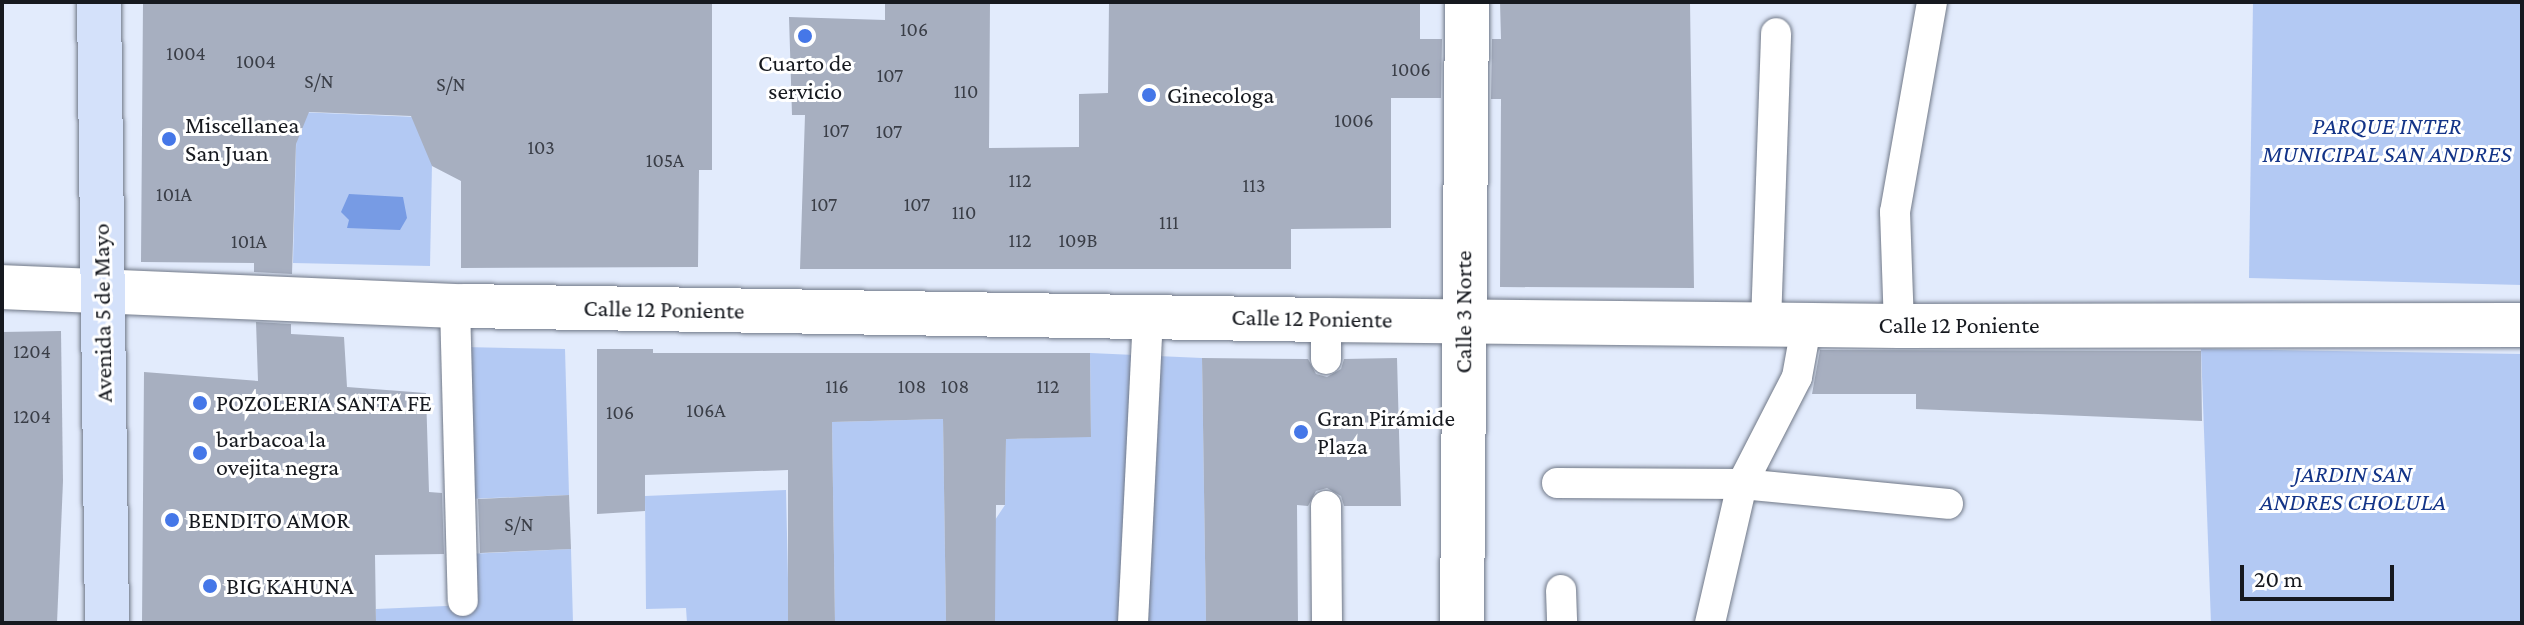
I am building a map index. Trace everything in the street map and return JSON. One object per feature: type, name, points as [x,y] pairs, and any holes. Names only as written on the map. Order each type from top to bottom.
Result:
[{"type":"main road","name":"Avenida 5 de Mayo","points":[[99,2],[107,623]]},
{"type":"street","name":"Calle 3 Norte","points":[[1462,623],[1467,2]]},
{"type":"street","name":"Calle 12 Poniente","points":[[2,287],[455,305],[1148,315],[1326,339],[1463,319],[1899,326],[2522,325]]},
{"type":"lane","points":[[1899,326],[1895,212],[1932,2]]},
{"type":"lane","points":[[1710,623],[1742,484],[1797,377],[1787,322],[1776,33]]},
{"type":"lane","points":[[455,305],[463,601]]},
{"type":"lane","points":[[1133,623],[1148,315]]},
{"type":"lane","points":[[1557,483],[1742,484],[1948,504]]},
{"type":"lane","points":[[1326,506],[1327,623]]},
{"type":"lane","points":[[1561,590],[1562,623]]},
{"type":"green space","name":"PARQUE INTER MUNICIPAL SAN ANDRES","points":[[2253,2],[2522,2],[2522,285],[2249,278]]},
{"type":"green space","points":[[297,112],[416,117],[432,164],[430,266],[293,263]]},
{"type":"green space","points":[[463,347],[565,349],[569,495],[467,499]]},
{"type":"green space","name":"JARDIN SAN ANDRES CHOLULA","points":[[2201,349],[2522,354],[2522,623],[2211,623]]},
{"type":"green space","points":[[1090,353],[1202,358],[1206,623],[995,623],[995,520],[1005,505],[1006,439],[1091,436]]},
{"type":"green space","points":[[943,419],[946,623],[835,623],[832,422]]},
{"type":"green space","points":[[786,490],[789,623],[687,623],[686,608],[646,609],[645,496]]},
{"type":"green space","points":[[571,549],[573,623],[376,623],[376,609],[469,605],[468,554]]},
{"type":"water","points":[[349,194],[403,197],[407,218],[400,230],[347,228],[349,220],[341,212]]},
{"type":"building","points":[[143,2],[712,2],[712,170],[699,170],[698,267],[461,268],[461,181],[432,166],[411,116],[309,112],[296,144],[292,274],[254,272],[254,263],[141,262]]},
{"type":"building","points":[[885,2],[990,2],[989,148],[1079,147],[1079,94],[1108,93],[1109,2],[1420,2],[1420,39],[1442,39],[1441,98],[1391,98],[1391,228],[1291,229],[1291,269],[800,269],[805,115],[792,115],[789,17],[885,20]]},
{"type":"building","points":[[1500,2],[1690,2],[1694,288],[1500,287],[1501,99],[1491,99],[1492,39],[1501,39]]},
{"type":"building","points":[[256,322],[291,324],[291,334],[344,337],[347,387],[426,393],[429,492],[442,493],[444,554],[375,555],[376,623],[142,623],[144,372],[258,381]]},
{"type":"building","points":[[61,331],[63,481],[57,623],[2,623],[2,332]]},
{"type":"building","points":[[597,349],[653,349],[653,353],[1090,353],[1091,437],[1006,439],[1005,505],[996,505],[995,623],[946,623],[943,419],[832,422],[835,623],[788,623],[788,470],[645,475],[645,511],[597,514]]},
{"type":"building","points":[[1820,350],[2201,351],[2202,421],[1916,409],[1916,394],[1812,394]]},
{"type":"building","name":"Gran Pirámide Plaza","points":[[1202,358],[1308,359],[1316,374],[1327,377],[1341,369],[1344,359],[1397,358],[1401,506],[1344,506],[1341,496],[1327,488],[1316,491],[1308,506],[1297,505],[1298,623],[1206,623]]},
{"type":"building","points":[[569,495],[571,549],[480,553],[478,499]]},
{"type":"place","name":"Cuarto de servicio","points":[[805,36]]},
{"type":"place","name":"Ginecologa","points":[[1149,95]]},
{"type":"place","name":"Miscellanea San Juan","points":[[169,139]]},
{"type":"place","name":"POZOLERIA SANTA FE","points":[[200,403]]},
{"type":"place","name":"Gran Pirámide Plaza","points":[[1301,432]]},
{"type":"place","name":"barbacoa la ovejita negra","points":[[200,453]]},
{"type":"place","name":"BENDITO AMOR","points":[[172,520]]},
{"type":"place","name":"BIG KAHUNA","points":[[210,586]]}]
